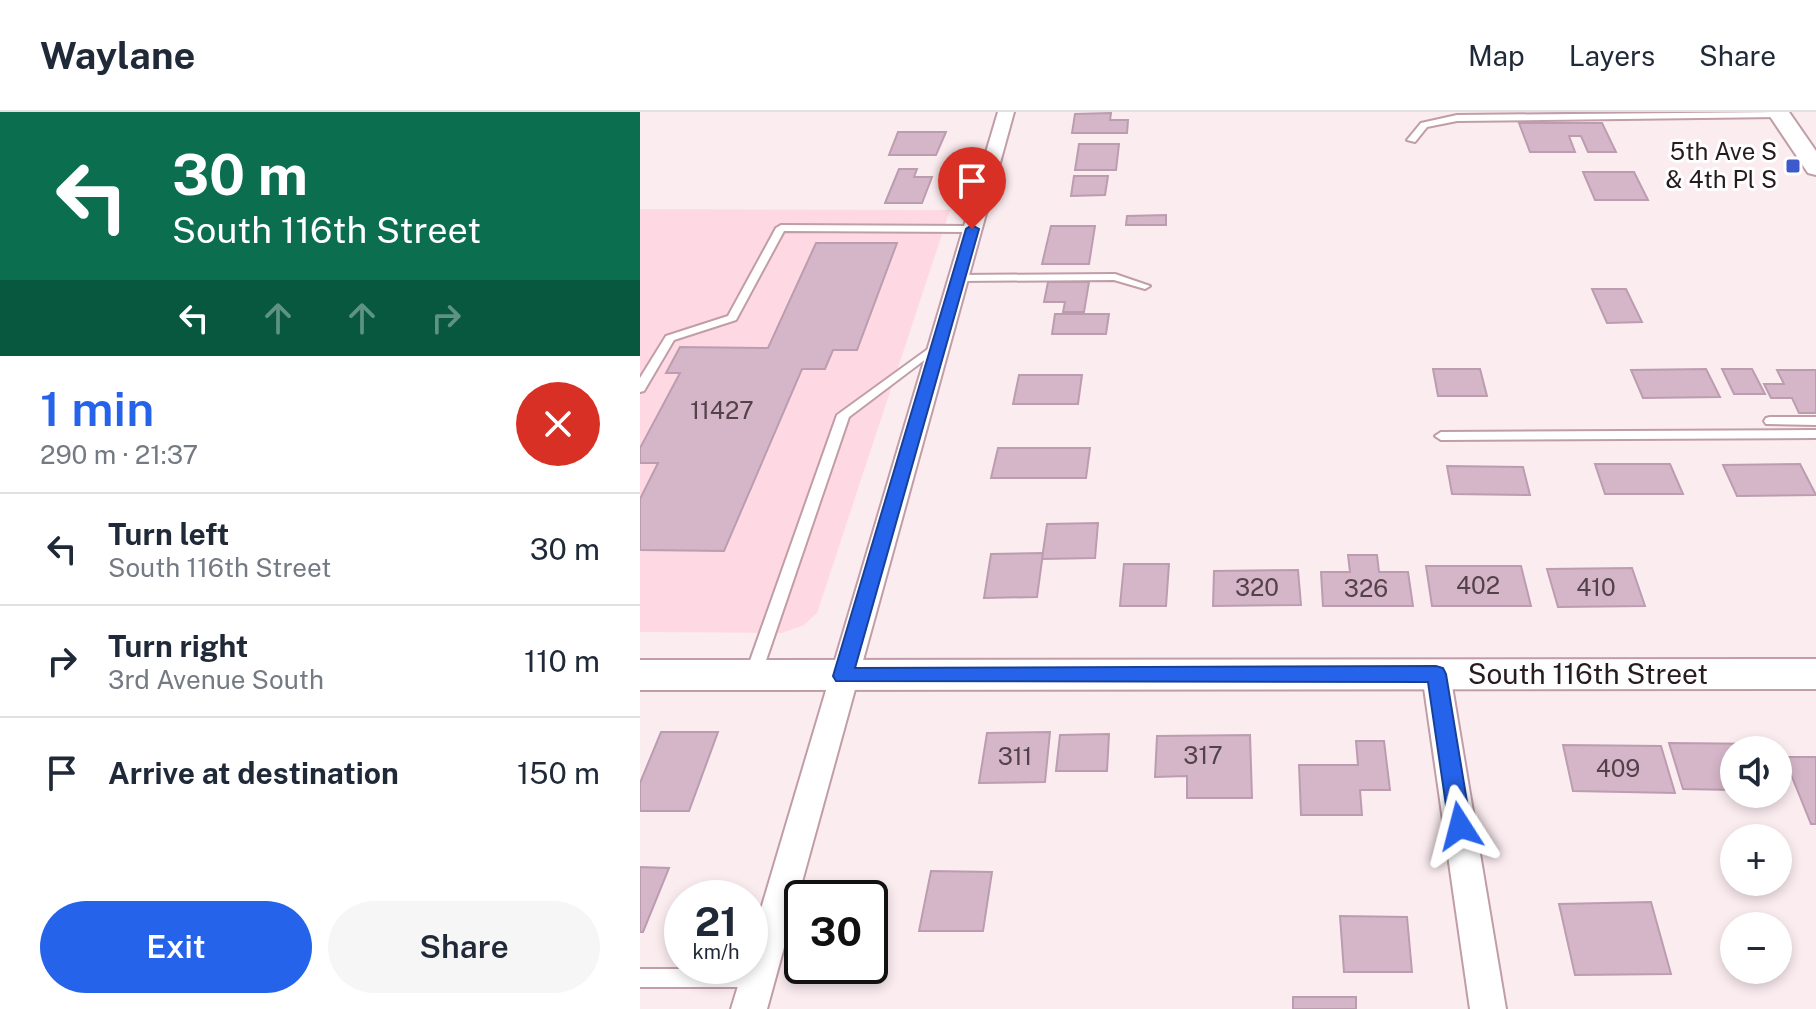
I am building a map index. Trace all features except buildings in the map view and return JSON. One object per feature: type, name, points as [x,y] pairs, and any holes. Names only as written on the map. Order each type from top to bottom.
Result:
[{"type":"street","points":[[768,942],[1006,112]]},
{"type":"street","points":[[1779,114],[1816,168]]},
{"type":"street","points":[[1436,674],[1488,1009]]},
{"type":"street","name":"South 116th Street","points":[[640,675],[1816,674]]},
{"type":"street","points":[[749,1009],[756,984]]},
{"type":"lane","points":[[1694,112],[1723,116]]},
{"type":"lane","points":[[1412,140],[1424,125],[1457,118],[1779,114]]},
{"type":"lane","points":[[640,388],[670,338],[732,318],[781,228],[972,229]]},
{"type":"lane","points":[[958,278],[1115,277],[1145,286]]},
{"type":"lane","points":[[753,675],[843,415],[939,344]]},
{"type":"lane","points":[[1770,421],[1816,421]]},
{"type":"lane","points":[[1441,436],[1816,434]]},
{"type":"lane","points":[[640,978],[664,978]]},
{"type":"shaded area","points":[[640,209],[950,210],[817,613],[804,625],[782,633],[640,632]]},
{"type":"place","name":"5th Ave S & 4th Pl S","points":[[1793,166]]},
{"type":"route","points":[[972,229],[843,676],[1436,674],[1460,826]]}]
